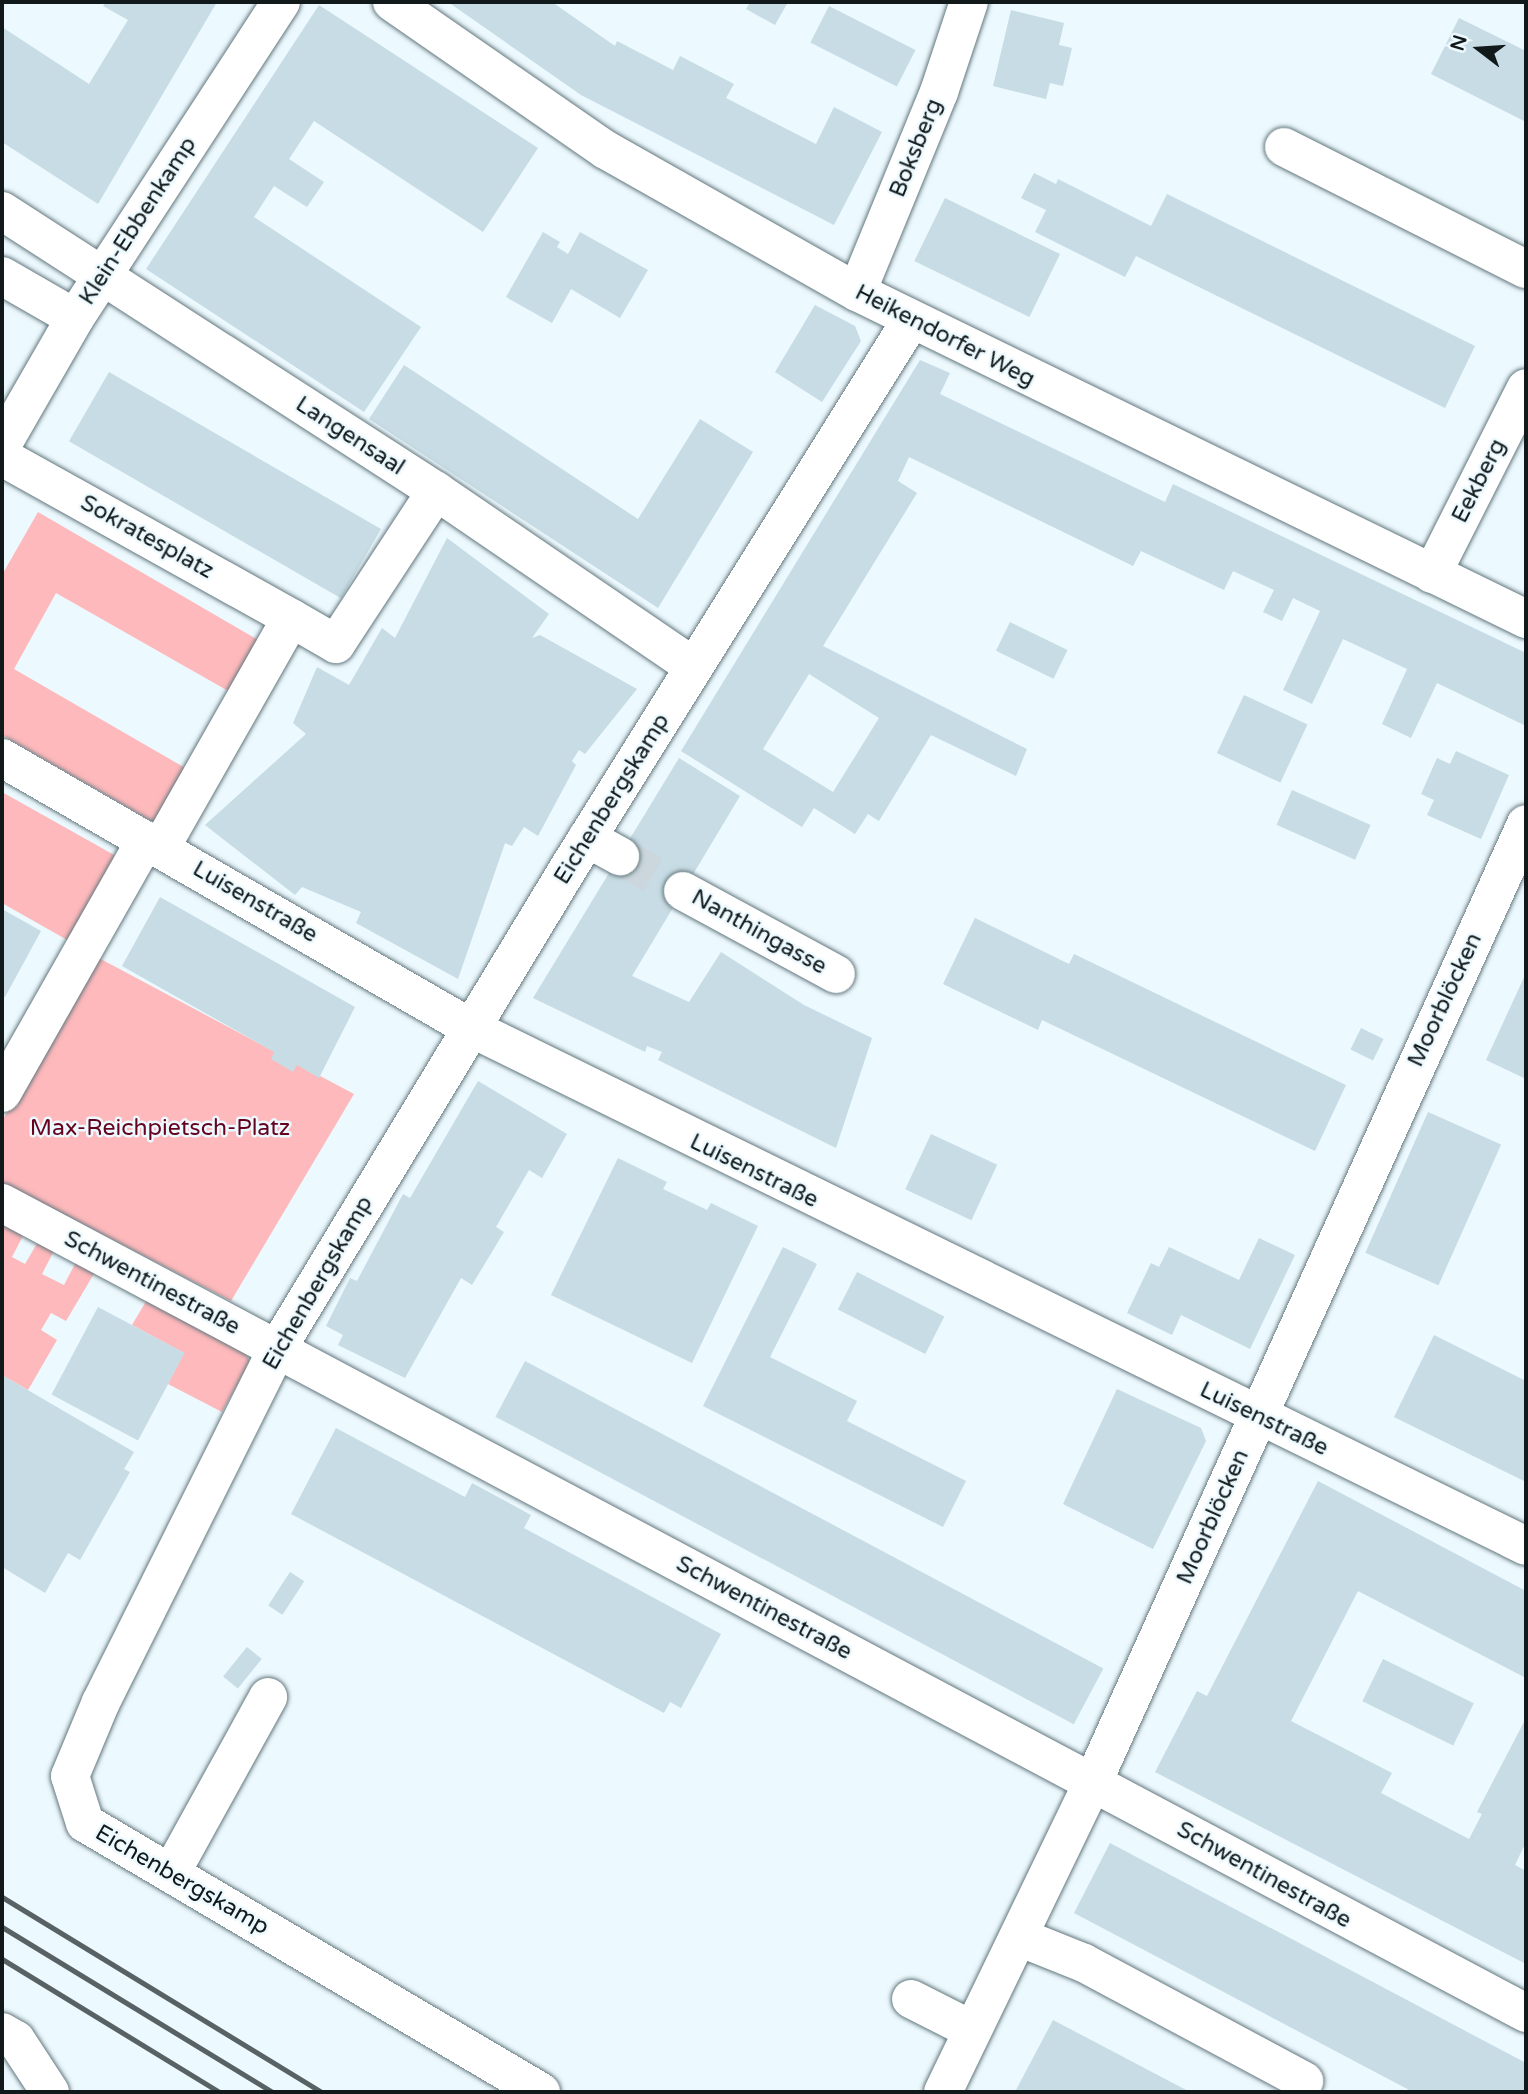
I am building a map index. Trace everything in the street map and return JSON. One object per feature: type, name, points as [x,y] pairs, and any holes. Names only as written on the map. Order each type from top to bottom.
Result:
[{"type":"street","name":"Klein-Ebbenkamp","points":[[2,445],[75,318],[281,2]]},
{"type":"street","name":"Heikendorfer Weg","points":[[392,2],[606,149],[857,292],[1526,620]]},
{"type":"street","name":"Boksberg","points":[[857,292],[939,92],[969,2]]},
{"type":"street","points":[[1284,147],[1526,269]]},
{"type":"street","name":"Langensaal","points":[[2,211],[436,491],[694,667]]},
{"type":"street","points":[[2,276],[75,318]]},
{"type":"street","name":"Eichenbergskamp","points":[[541,2092],[85,1824],[70,1776],[101,1702],[277,1349],[471,1028],[604,847],[694,667],[911,320]]},
{"type":"street","name":"Eekberg","points":[[1432,574],[1526,388]]},
{"type":"street","name":"Sokratesplatz","points":[[2,457],[336,644],[436,491]]},
{"type":"street","points":[[2,1093],[292,618]]},
{"type":"street","name":"Luisenstraße","points":[[2,758],[471,1028],[1526,1546]]},
{"type":"street","name":"Moorblöcken","points":[[943,2092],[1093,1782],[1526,824]]},
{"type":"street","name":"Nanthingasse","points":[[683,891],[836,974]]},
{"type":"street","name":"Schwentinestraße","points":[[2,1203],[1526,2014]]},
{"type":"street","points":[[171,1873],[268,1697]]},
{"type":"street","points":[[1018,1937],[1084,1963],[1287,2081]]},
{"type":"street","points":[[911,1999],[972,2030]]},
{"type":"street","points":[[7,2038],[50,2092]]},
{"type":"green space","points":[[38,512],[260,641],[230,692],[56,593],[14,669],[187,769],[155,823],[2,735],[2,575]]},
{"type":"green space","points":[[2,792],[116,856],[69,941],[2,903]]},
{"type":"green space","name":"Max-Reichpietsch-Platz","points":[[97,957],[354,1094],[231,1301],[2,1182],[2,1121]]},
{"type":"green space","points":[[2,1220],[25,1232],[12,1257],[25,1264],[39,1240],[55,1249],[42,1274],[64,1285],[76,1262],[95,1272],[66,1321],[51,1313],[41,1330],[57,1340],[28,1390],[2,1375]]},
{"type":"green space","points":[[148,1298],[245,1352],[250,1362],[222,1412],[168,1384],[184,1353],[132,1325]]},
{"type":"building","points":[[106,2],[217,2],[98,204],[2,142],[2,27],[89,84],[128,20],[103,6]]},
{"type":"building","points":[[448,2],[552,2],[615,46],[617,41],[673,70],[680,56],[734,84],[726,98],[816,144],[834,107],[882,132],[834,225],[581,95]]},
{"type":"building","points":[[750,2],[788,2],[775,25],[746,9]]},
{"type":"building","points":[[319,5],[538,148],[483,232],[314,121],[289,159],[324,182],[307,207],[274,186],[254,217],[421,327],[364,412],[146,269]]},
{"type":"building","points":[[829,6],[915,50],[897,87],[810,43]]},
{"type":"building","points":[[1011,10],[1064,23],[1059,45],[1072,48],[1063,86],[1050,83],[1046,99],[993,86]]},
{"type":"building","points":[[1459,18],[1526,51],[1526,122],[1431,74]]},
{"type":"building","points":[[1034,173],[1056,184],[1058,179],[1151,226],[1167,194],[1475,346],[1445,408],[1136,256],[1125,277],[1035,232],[1046,210],[1021,198]]},
{"type":"building","points":[[945,198],[1060,254],[1029,317],[914,261]]},
{"type":"building","points":[[543,232],[560,242],[557,247],[568,254],[580,232],[648,270],[620,318],[571,289],[552,323],[506,297]]},
{"type":"building","points":[[815,305],[855,326],[861,341],[822,402],[775,372]]},
{"type":"building","points":[[920,360],[950,373],[940,394],[1165,502],[1173,484],[1526,653],[1526,726],[1437,683],[1411,738],[1382,724],[1407,669],[1343,639],[1312,704],[1283,690],[1320,611],[1293,598],[1282,621],[1263,612],[1274,590],[1233,571],[1224,590],[1141,551],[1133,566],[909,457],[898,481],[917,493],[823,646],[1027,749],[1016,776],[931,735],[879,821],[868,814],[855,834],[814,808],[802,827],[681,751]],"holes":[[[809,674],[879,718],[833,792],[763,749]]]},
{"type":"building","points":[[404,365],[638,519],[700,419],[753,452],[658,608],[369,419]]},
{"type":"building","points":[[109,372],[381,529],[341,598],[69,441]]},
{"type":"building","points":[[447,538],[549,614],[532,638],[540,635],[637,689],[585,754],[579,750],[572,761],[576,765],[538,836],[524,827],[512,846],[505,843],[458,979],[356,923],[361,912],[302,887],[295,895],[205,825],[306,734],[293,723],[317,667],[349,685],[382,628],[395,638]]},
{"type":"building","points":[[1010,622],[1068,650],[1053,679],[996,651]]},
{"type":"building","points":[[1244,695],[1307,725],[1280,783],[1217,753]]},
{"type":"building","points":[[1456,751],[1509,775],[1481,839],[1427,815],[1434,800],[1421,794],[1437,758],[1450,764]]},
{"type":"building","points":[[679,758],[740,796],[632,976],[689,1002],[721,952],[804,1005],[872,1038],[836,1148],[658,1060],[662,1052],[647,1046],[645,1052],[533,998]]},
{"type":"building","points":[[1292,790],[1371,825],[1355,860],[1277,825]]},
{"type":"building","points":[[160,897],[355,1007],[319,1078],[297,1065],[293,1072],[271,1059],[274,1052],[122,966]]},
{"type":"building","points":[[2,909],[41,931],[5,997],[2,996]]},
{"type":"building","points":[[975,918],[1069,964],[1074,954],[1346,1085],[1315,1151],[1042,1020],[1038,1030],[943,984]]},
{"type":"building","points":[[1526,973],[1526,1079],[1486,1060]]},
{"type":"building","points":[[1361,1028],[1383,1039],[1373,1061],[1350,1050]]},
{"type":"building","points":[[478,1081],[567,1134],[542,1178],[529,1170],[496,1227],[504,1232],[472,1285],[461,1278],[405,1378],[338,1345],[343,1335],[326,1326],[350,1278],[357,1281],[403,1194],[410,1198]]},
{"type":"building","points":[[1428,1112],[1501,1145],[1438,1285],[1365,1253]]},
{"type":"building","points":[[931,1134],[997,1165],[971,1220],[905,1189]]},
{"type":"building","points":[[618,1158],[667,1182],[663,1189],[707,1210],[711,1203],[758,1226],[692,1363],[551,1295]]},
{"type":"building","points":[[1259,1238],[1295,1255],[1250,1349],[1181,1315],[1172,1335],[1127,1313],[1151,1263],[1159,1267],[1169,1247],[1239,1280]]},
{"type":"building","points":[[783,1247],[817,1264],[770,1357],[857,1401],[847,1421],[966,1481],[943,1527],[703,1406]]},
{"type":"building","points":[[857,1272],[944,1316],[925,1354],[838,1309]]},
{"type":"building","points":[[98,1307],[185,1353],[138,1440],[52,1394]]},
{"type":"building","points":[[1434,1335],[1526,1381],[1526,1482],[1394,1417]]},
{"type":"building","points":[[525,1361],[1103,1669],[1074,1724],[495,1417]]},
{"type":"building","points":[[2,1375],[134,1452],[124,1469],[130,1472],[80,1560],[68,1553],[45,1593],[2,1567]]},
{"type":"building","points":[[1117,1389],[1201,1428],[1206,1441],[1153,1549],[1063,1504]]},
{"type":"building","points":[[336,1428],[465,1497],[472,1483],[531,1515],[524,1528],[721,1634],[681,1708],[670,1702],[664,1713],[291,1514]]},
{"type":"building","points":[[1318,1481],[1526,1591],[1526,1678],[1358,1591],[1291,1721],[1392,1773],[1381,1793],[1469,1839],[1482,1814],[1477,1812],[1526,1718],[1526,1842],[1515,1865],[1526,1871],[1526,1964],[1155,1772],[1197,1691],[1207,1696]]},
{"type":"building","points":[[290,1572],[304,1581],[282,1615],[268,1606]]},
{"type":"building","points":[[247,1647],[262,1659],[238,1688],[223,1677]]},
{"type":"building","points":[[1383,1659],[1474,1703],[1453,1746],[1362,1701]]},
{"type":"building","points":[[1110,1843],[1526,2063],[1526,2092],[1413,2092],[1074,1913]]},
{"type":"building","points":[[1053,2020],[1190,2092],[1015,2092]]},
{"type":"tunnel","points":[[620,856],[683,891]]},
{"type":"railway","points":[[2,1897],[321,2092]]},
{"type":"railway","points":[[2,1927],[272,2092]]},
{"type":"railway","points":[[2,1959],[219,2092]]}]
